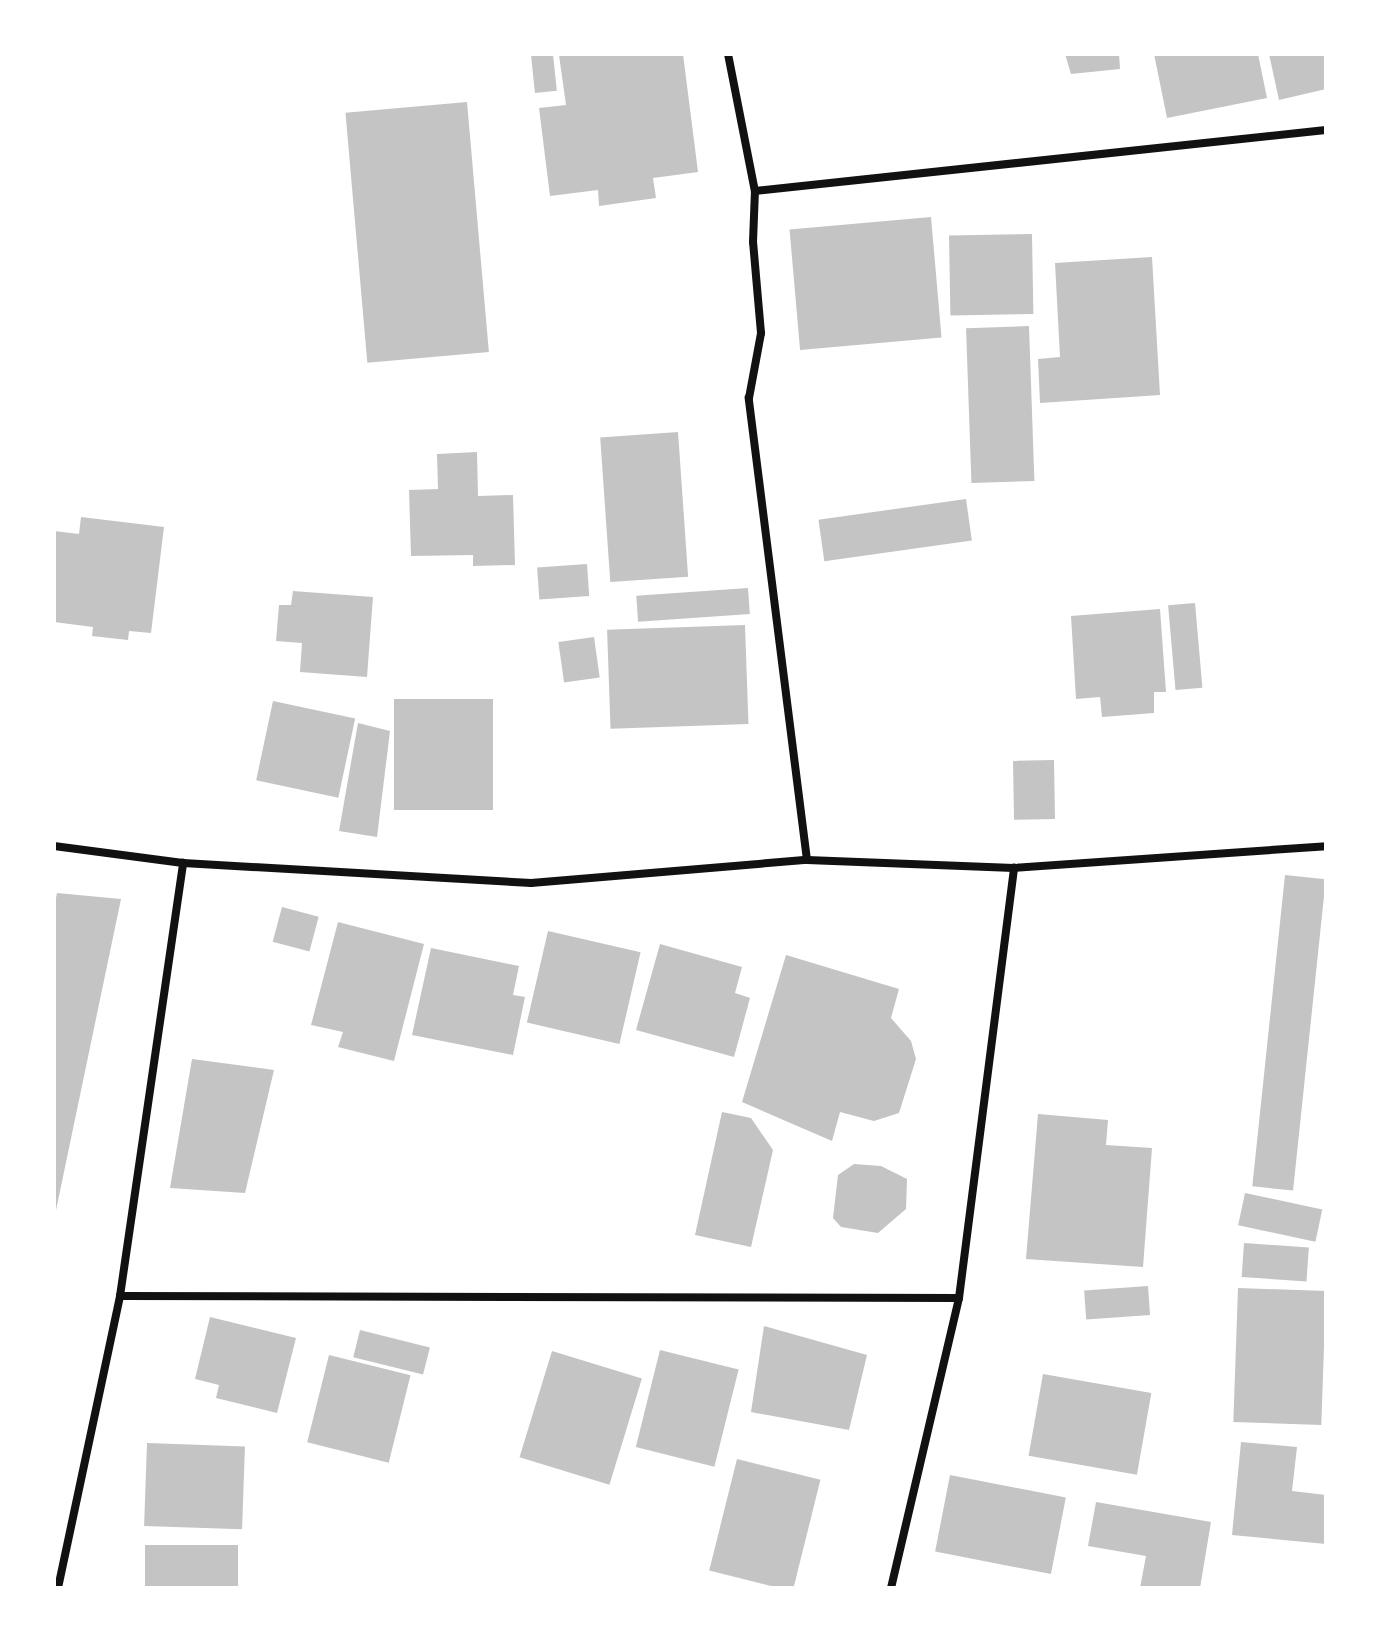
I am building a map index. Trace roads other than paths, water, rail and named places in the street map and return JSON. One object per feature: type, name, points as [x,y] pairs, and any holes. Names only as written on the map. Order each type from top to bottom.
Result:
[{"type":"street","points":[[728,54],[755,191],[753,242],[761,333],[749,398],[807,860]]},
{"type":"street","points":[[755,191],[1326,130]]},
{"type":"street","points":[[54,846],[183,863],[531,883],[807,860],[1014,868],[1326,846]]},
{"type":"street","points":[[58,1588],[120,1296],[183,863]]},
{"type":"street","points":[[891,1588],[959,1298],[1014,868]]},
{"type":"street","points":[[120,1296],[959,1298]]}]
